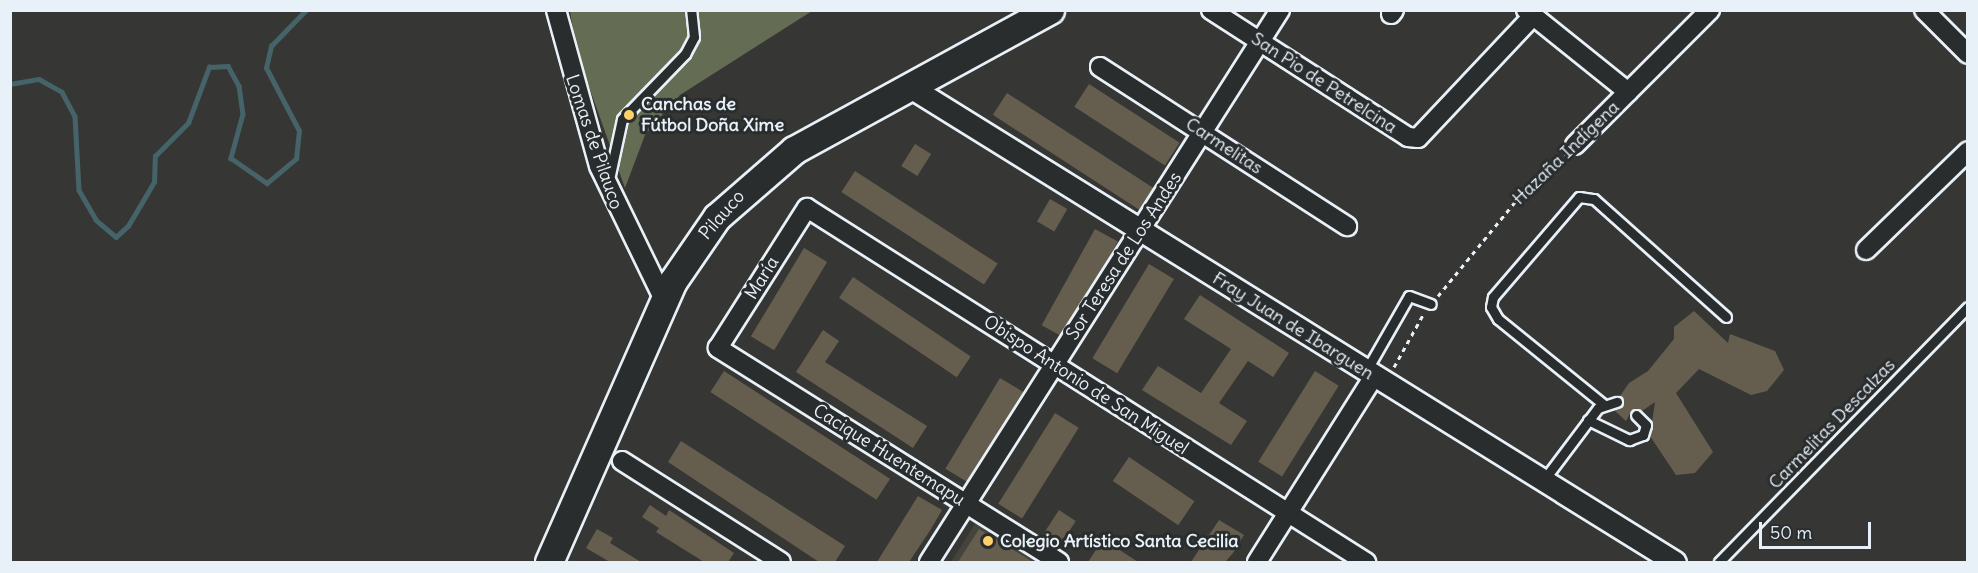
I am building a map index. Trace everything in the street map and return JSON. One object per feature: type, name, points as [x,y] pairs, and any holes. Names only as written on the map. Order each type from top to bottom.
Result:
[{"type":"main road","name":"Pilauco","points":[[549,562],[664,300],[701,237],[753,180],[816,137],[912,88],[1050,10]]},
{"type":"street","name":"San Pio de Petrelcina","points":[[1211,10],[1408,137],[1418,138],[1529,14]]},
{"type":"street","name":"Sor Teresa de Los Andes","points":[[928,562],[1280,10]]},
{"type":"street","name":"Hazaña Indígena","points":[[1575,145],[1710,10]]},
{"type":"street","points":[[1924,10],[1968,54]]},
{"type":"street","name":"Lomas de Pilauco","points":[[556,13],[607,187],[664,300]]},
{"type":"street","points":[[1529,14],[1628,92]]},
{"type":"street","name":"Carmelitas","points":[[1100,67],[1347,226]]},
{"type":"street","name":"Fray Juan de Ibarguen","points":[[912,88],[1675,562]]},
{"type":"street","points":[[1866,249],[1968,151]]},
{"type":"street","name":"María","points":[[718,348],[807,208]]},
{"type":"street","name":"Obispo Antonio de San Miguel","points":[[807,208],[1366,562]]},
{"type":"street","name":"Cacique Huentemapu","points":[[718,348],[1059,562]]},
{"type":"street","points":[[1257,562],[1377,377]]},
{"type":"street","points":[[622,461],[781,562]]},
{"type":"lane","points":[[607,187],[622,119],[685,54],[694,37],[691,10]]},
{"type":"lane","points":[[1603,404],[1498,319],[1491,307],[1493,297],[1579,197],[1594,199],[1726,317]]},
{"type":"lane","points":[[1377,377],[1409,296],[1431,304]]},
{"type":"lane","name":"Carmelitas Descalzas","points":[[1719,562],[1968,307]]},
{"type":"lane","points":[[1543,481],[1588,420],[1603,404],[1617,402]]},
{"type":"lane","points":[[1588,420],[1629,440],[1642,435],[1646,425],[1636,415]]},
{"type":"path","name":"Hazaña Indígena","points":[[1377,377],[1400,352],[1431,304],[1524,191],[1575,145]]},
{"type":"shaded area","name":"Colegio Artístico Santa Cecilia","points":[[978,519],[1045,562],[951,562]]},
{"type":"green space","name":"Canchas de Fútbol Doña Xime","points":[[570,11],[812,11],[680,95],[645,135],[625,188],[576,50]]},
{"type":"building","points":[[1089,84],[1180,143],[1165,165],[1074,107]]},
{"type":"building","points":[[1007,93],[1154,188],[1140,210],[993,115]]},
{"type":"building","points":[[915,144],[931,154],[917,176],[901,166]]},
{"type":"building","points":[[855,171],[998,264],[984,285],[841,192]]},
{"type":"building","points":[[1050,199],[1067,209],[1054,232],[1037,222]]},
{"type":"building","points":[[1095,229],[1118,242],[1064,338],[1042,325]]},
{"type":"building","points":[[804,248],[827,262],[774,350],[751,336]]},
{"type":"building","points":[[1149,264],[1174,279],[1117,373],[1092,358]]},
{"type":"building","points":[[853,277],[971,356],[957,377],[839,298]]},
{"type":"building","points":[[1200,295],[1289,353],[1273,377],[1248,361],[1219,403],[1247,421],[1231,445],[1142,390],[1158,366],[1201,393],[1231,349],[1184,319]]},
{"type":"building","points":[[1694,311],[1728,343],[1730,334],[1775,351],[1784,370],[1767,391],[1751,395],[1699,369],[1676,393],[1713,452],[1695,473],[1676,475],[1650,436],[1655,402],[1642,411],[1632,410],[1626,421],[1615,411],[1622,406],[1620,396],[1629,383],[1648,371],[1674,339],[1674,327]]},
{"type":"building","points":[[823,330],[839,341],[825,362],[927,426],[913,448],[796,372]]},
{"type":"building","points":[[724,371],[890,479],[876,500],[710,392]]},
{"type":"building","points":[[1315,371],[1339,386],[1282,477],[1258,462]]},
{"type":"building","points":[[1000,378],[1023,392],[969,483],[945,469]]},
{"type":"building","points":[[1055,413],[1079,428],[1022,519],[998,504]]},
{"type":"building","points":[[681,441],[845,546],[835,562],[819,562],[668,462]]},
{"type":"building","points":[[1129,457],[1194,501],[1178,525],[1113,481]]},
{"type":"building","points":[[918,496],[942,510],[931,529],[909,562],[877,562]]},
{"type":"building","points":[[650,505],[666,516],[669,510],[734,553],[728,562],[704,562],[656,532],[659,528],[642,517]]},
{"type":"building","points":[[1059,510],[1076,521],[1060,545],[1043,534]]},
{"type":"building","points":[[1219,520],[1244,535],[1233,553],[1225,562],[1191,562]]},
{"type":"building","points":[[597,529],[613,538],[610,543],[641,562],[610,562],[586,548]]},
{"type":"building","name":"Colegio Artístico Santa Cecilia","points":[[979,529],[1033,562],[958,562]]},
{"type":"building","points":[[1103,539],[1138,562],[1088,562]]},
{"type":"waterway","points":[[10,84],[39,79],[62,92],[75,116],[79,190],[96,220],[116,237],[128,226],[154,182],[155,156],[188,123],[209,67],[228,66],[239,86],[243,114],[231,158],[267,183],[296,159],[299,131],[266,68],[271,46],[306,10]]},
{"type":"waterway","points":[[502,10],[527,10]]},
{"type":"place","name":"Canchas de Fútbol Doña Xime","points":[[629,115]]},
{"type":"place","name":"Colegio Artístico Santa Cecilia","points":[[988,541]]}]
